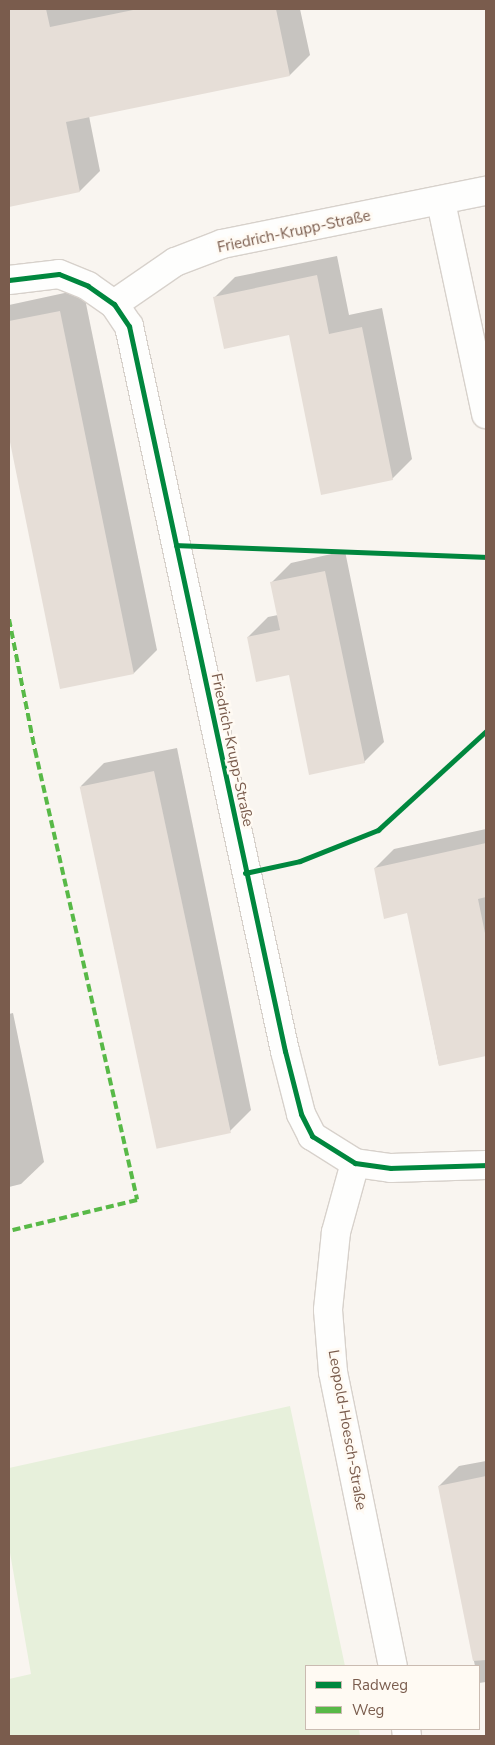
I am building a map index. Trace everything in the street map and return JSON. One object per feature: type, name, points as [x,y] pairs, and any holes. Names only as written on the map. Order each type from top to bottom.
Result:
[{"type":"street","name":"Friedrich-Krupp-Straße","points":[[114,304],[175,262],[222,244],[441,202],[486,191]]},
{"type":"street","points":[[441,202],[486,414]]},
{"type":"street","name":"Friedrich-Krupp-Straße","points":[[9,280],[59,274],[88,286],[114,304],[129,326],[245,873],[301,1114],[312,1136],[355,1163],[390,1168],[486,1165]]},
{"type":"street","name":"Leopold-Hoesch-Straße","points":[[355,1163],[336,1232],[328,1310],[333,1372],[393,1665]]},
{"type":"green space","points":[[290,1406],[345,1665],[305,1665],[305,1730],[359,1730],[360,1736],[9,1736],[9,1679],[31,1674],[9,1547],[9,1468]]},
{"type":"building","points":[[9,9],[46,9],[50,27],[138,9],[276,9],[290,76],[66,122],[80,192],[9,207]]},
{"type":"building","points":[[317,275],[329,334],[362,327],[393,480],[321,495],[289,335],[224,349],[213,297]]},
{"type":"building","points":[[60,311],[134,674],[60,689],[9,437],[9,321]]},
{"type":"building","points":[[325,571],[365,763],[309,775],[289,675],[256,682],[247,637],[280,630],[270,582]]},
{"type":"building","points":[[154,771],[231,1133],[157,1149],[80,787]]},
{"type":"building","points":[[486,843],[486,897],[478,899],[486,938],[486,1056],[439,1066],[407,913],[384,919],[374,868]]},
{"type":"building","points":[[486,1476],[486,1660],[473,1661],[438,1486]]},
{"type":"marked path","points":[[9,619],[35,750],[137,1200],[9,1231]]},
{"type":"cycle path","points":[[9,280],[59,274],[88,286],[114,304],[129,326],[285,1051],[301,1114],[312,1136],[355,1163],[391,1168],[486,1165]]},
{"type":"cycle path","points":[[176,545],[486,557]]},
{"type":"cycle path","points":[[245,873],[300,861],[378,830],[486,731]]}]
